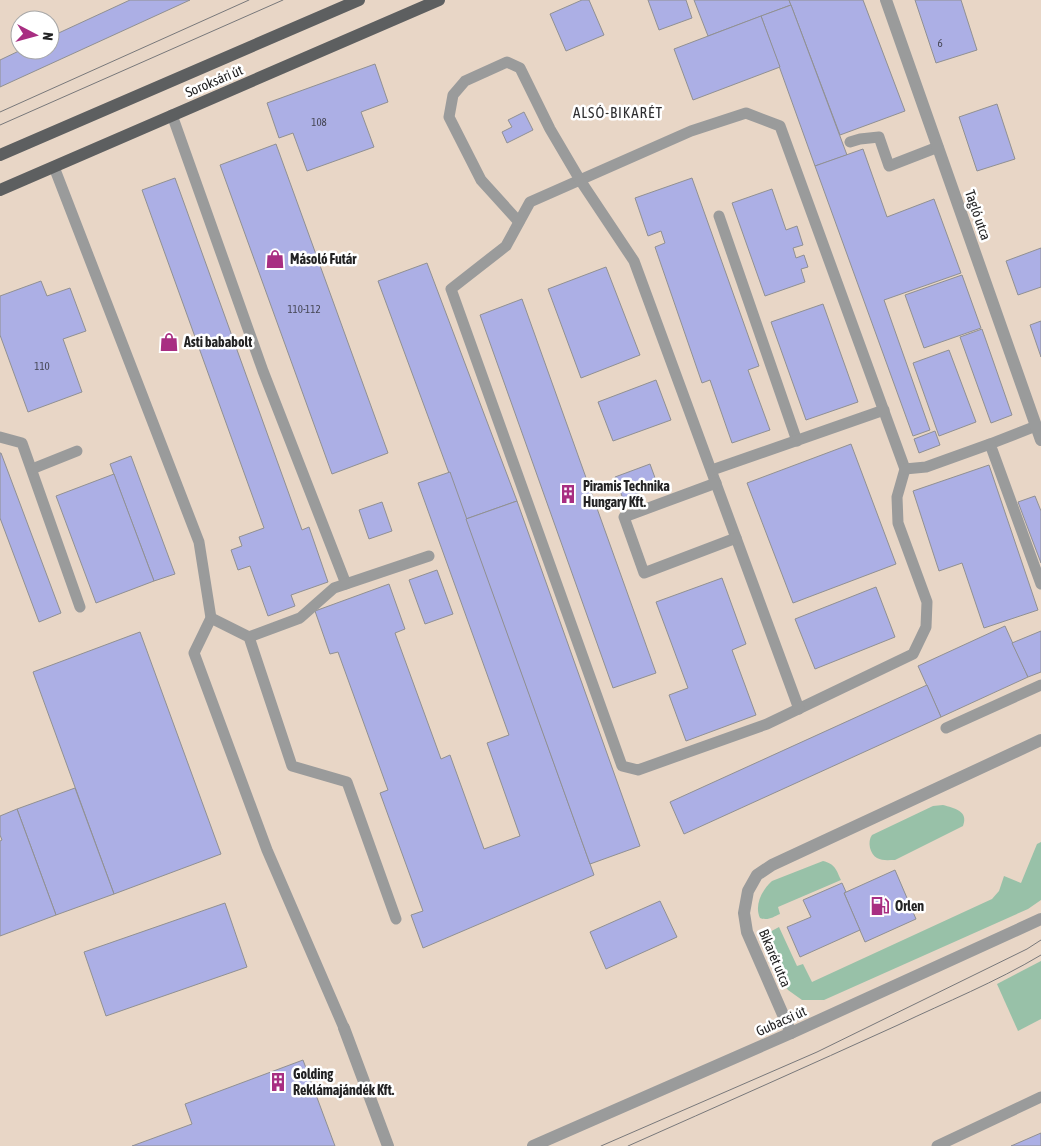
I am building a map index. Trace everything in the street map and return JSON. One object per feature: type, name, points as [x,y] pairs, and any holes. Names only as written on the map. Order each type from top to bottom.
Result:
[{"type":"main road","name":"Soroksári út","points":[[0,156],[359,0]]},
{"type":"main road","name":"Soroksári út","points":[[0,190],[439,0]]},
{"type":"street","name":"Tagló utca","points":[[886,0],[1041,440]]},
{"type":"street","name":"Bikarét utca","points":[[791,1033],[747,932],[744,913],[748,891],[757,875],[772,865],[1041,740]]},
{"type":"street","name":"Gubacsi út","points":[[533,1146],[791,1033],[1040,919]]},
{"type":"street","points":[[344,1028],[388,1146]]},
{"type":"lane","points":[[519,222],[481,180],[450,117],[453,95],[465,81],[507,62],[520,68],[550,129],[580,180],[634,261],[799,709]]},
{"type":"lane","points":[[746,113],[780,126],[905,469],[897,496],[898,523],[927,602],[926,627],[913,654],[767,724],[638,770],[622,766],[451,289],[506,246],[519,222],[530,202],[691,131],[746,113]]},
{"type":"lane","points":[[172,115],[263,371],[346,584]]},
{"type":"lane","points":[[850,142],[879,137],[890,166],[938,147]]},
{"type":"lane","points":[[54,166],[199,542],[211,618],[194,653],[267,850],[344,1028]]},
{"type":"lane","points":[[719,216],[797,441]]},
{"type":"lane","points":[[712,470],[884,410]]},
{"type":"lane","points":[[905,469],[926,467],[1036,426]]},
{"type":"lane","points":[[0,437],[22,443],[80,607]]},
{"type":"lane","points":[[990,444],[1041,584]]},
{"type":"lane","points":[[32,469],[77,451]]},
{"type":"lane","points":[[716,482],[624,517],[644,573],[736,538]]},
{"type":"lane","points":[[249,637],[300,618],[334,588],[430,556]]},
{"type":"lane","points":[[211,618],[249,637],[292,766],[347,782],[396,918]]},
{"type":"lane","points":[[946,728],[1041,685]]},
{"type":"lane","points":[[937,1146],[1041,1097]]},
{"type":"shaded area","points":[[0,0],[1041,0],[1041,1146],[0,1146]]},
{"type":"green space","points":[[943,805],[956,809],[962,814],[964,817],[963,826],[895,860],[881,860],[873,854],[870,844],[872,835],[933,806]]},
{"type":"green space","points":[[1041,842],[1041,900],[1028,909],[824,1000],[802,1000],[788,990],[775,973],[763,940],[766,934],[779,927],[797,966],[803,964],[812,982],[992,899],[999,891],[1004,876],[1021,883],[1037,844]]},
{"type":"green space","points":[[823,861],[835,868],[841,880],[778,907],[780,914],[768,919],[760,918],[758,908],[760,898],[772,881]]},
{"type":"green space","points":[[1041,961],[1041,1019],[1018,1031],[997,984]]},
{"type":"building","points":[[130,0],[190,0],[60,60],[60,32]]},
{"type":"building","points":[[582,0],[589,0],[604,35],[566,51],[550,14]]},
{"type":"building","points":[[648,0],[686,0],[692,18],[659,30]]},
{"type":"building","points":[[694,0],[789,0],[791,5],[708,36]]},
{"type":"building","points":[[789,0],[863,0],[905,111],[840,135]]},
{"type":"building","points":[[915,0],[961,0],[977,50],[936,63]]},
{"type":"building","points":[[791,5],[847,155],[815,166],[761,16]]},
{"type":"building","points":[[761,16],[780,67],[693,100],[674,49]]},
{"type":"building","points":[[10,55],[10,60],[59,60],[0,87],[0,60]]},
{"type":"building","points":[[375,64],[388,102],[361,112],[374,147],[307,171],[293,133],[279,138],[267,103]]},
{"type":"building","points":[[997,104],[1015,159],[977,171],[959,117]]},
{"type":"building","points":[[524,112],[533,130],[507,143],[502,132],[512,127],[508,120]]},
{"type":"building","points":[[276,144],[388,453],[332,474],[220,165]]},
{"type":"building","points":[[863,149],[887,217],[934,199],[961,273],[884,300],[930,430],[913,436],[815,166]]},
{"type":"building","points":[[175,178],[302,530],[309,527],[328,582],[291,595],[295,606],[268,616],[250,566],[238,570],[231,550],[242,546],[239,537],[264,528],[142,190]]},
{"type":"building","points":[[692,178],[759,366],[748,370],[770,430],[732,443],[710,380],[702,383],[655,247],[665,243],[661,231],[648,236],[635,198]]},
{"type":"building","points":[[772,189],[786,230],[797,226],[803,245],[793,248],[796,258],[804,255],[808,267],[801,269],[805,282],[765,296],[732,203]]},
{"type":"building","points":[[1041,248],[1041,287],[1018,295],[1006,261]]},
{"type":"building","points":[[427,263],[517,501],[466,519],[378,281]]},
{"type":"building","points":[[606,267],[640,355],[581,378],[548,289]]},
{"type":"building","points":[[962,275],[981,328],[924,348],[905,295]]},
{"type":"building","points":[[41,281],[47,296],[70,288],[86,331],[63,339],[82,392],[28,412],[0,335],[0,296]]},
{"type":"building","name":"Piramis Technika Hungary Kft.","points":[[522,299],[656,673],[613,688],[480,315]]},
{"type":"building","points":[[823,304],[858,402],[806,420],[771,322]]},
{"type":"building","points":[[1041,321],[1041,357],[1030,325]]},
{"type":"building","points":[[982,329],[1012,415],[991,423],[960,337]]},
{"type":"building","points":[[949,350],[976,422],[939,436],[913,363]]},
{"type":"building","points":[[656,380],[671,420],[613,441],[598,402]]},
{"type":"building","points":[[935,431],[940,445],[919,453],[914,439]]},
{"type":"building","points":[[851,444],[896,564],[793,603],[747,483]]},
{"type":"building","points":[[0,453],[61,613],[39,622],[0,518]]},
{"type":"building","points":[[131,456],[175,574],[154,581],[110,464]]},
{"type":"building","points":[[650,464],[658,486],[623,499],[615,477]]},
{"type":"building","points":[[989,465],[1038,610],[984,628],[962,563],[939,571],[913,491]]},
{"type":"building","points":[[450,472],[594,875],[423,948],[411,915],[423,911],[380,793],[388,790],[338,652],[330,654],[315,611],[389,584],[405,629],[395,633],[441,759],[450,755],[484,849],[520,836],[487,743],[509,735],[418,483]]},
{"type":"building","points":[[114,474],[154,581],[96,603],[56,496]]},
{"type":"building","points":[[1035,496],[1041,511],[1041,563],[1018,502]]},
{"type":"building","points":[[517,501],[640,846],[590,864],[466,519]]},
{"type":"building","points":[[382,502],[392,531],[369,539],[359,510]]},
{"type":"building","points":[[437,570],[453,614],[425,624],[409,580]]},
{"type":"building","points":[[722,578],[746,644],[732,650],[756,715],[686,741],[669,695],[688,688],[656,602]]},
{"type":"building","points":[[876,587],[895,637],[815,669],[795,619]]},
{"type":"building","points":[[1005,626],[1028,677],[941,717],[918,666]]},
{"type":"building","points":[[1041,631],[1041,672],[1028,677],[1012,643]]},
{"type":"building","points":[[140,632],[221,854],[114,894],[33,672]]},
{"type":"building","points":[[927,685],[941,717],[684,834],[670,802]]},
{"type":"building","points":[[75,788],[114,894],[56,915],[17,809]]},
{"type":"building","points":[[17,809],[56,915],[0,936],[0,841],[2,840],[0,835],[0,816]]},
{"type":"building","name":"Orlen","points":[[895,870],[916,919],[865,942],[844,893]]},
{"type":"building","points":[[842,883],[846,892],[844,893],[860,930],[800,957],[787,927],[811,917],[803,900]]},
{"type":"building","points":[[660,901],[677,937],[606,969],[590,932]]},
{"type":"building","points":[[225,903],[247,967],[106,1016],[84,952]]},
{"type":"building","name":"Golding Reklámajándék Kft.","points":[[303,1060],[335,1146],[132,1146],[192,1124],[185,1104]]},
{"type":"building","points":[[1041,1133],[1041,1146],[1011,1146]]},
{"type":"tram line","points":[[0,112],[249,0]]},
{"type":"tram line","points":[[0,125],[283,0]]},
{"type":"tram line","points":[[601,1146],[817,1052],[1027,949],[1041,940]]},
{"type":"tram line","points":[[628,1146],[971,992],[1041,955]]},
{"type":"place","name":"Másoló Futár","points":[[275,259]]},
{"type":"place","name":"Asti bababolt","points":[[169,342]]},
{"type":"place","name":"Piramis Technika Hungary Kft.","points":[[568,494]]},
{"type":"place","name":"Orlen","points":[[880,906]]},
{"type":"place","name":"Golding Reklámajándék Kft.","points":[[278,1082]]},
{"type":"district","name":"ALSÓ-BIKARÉT","points":[[618,112]]}]
